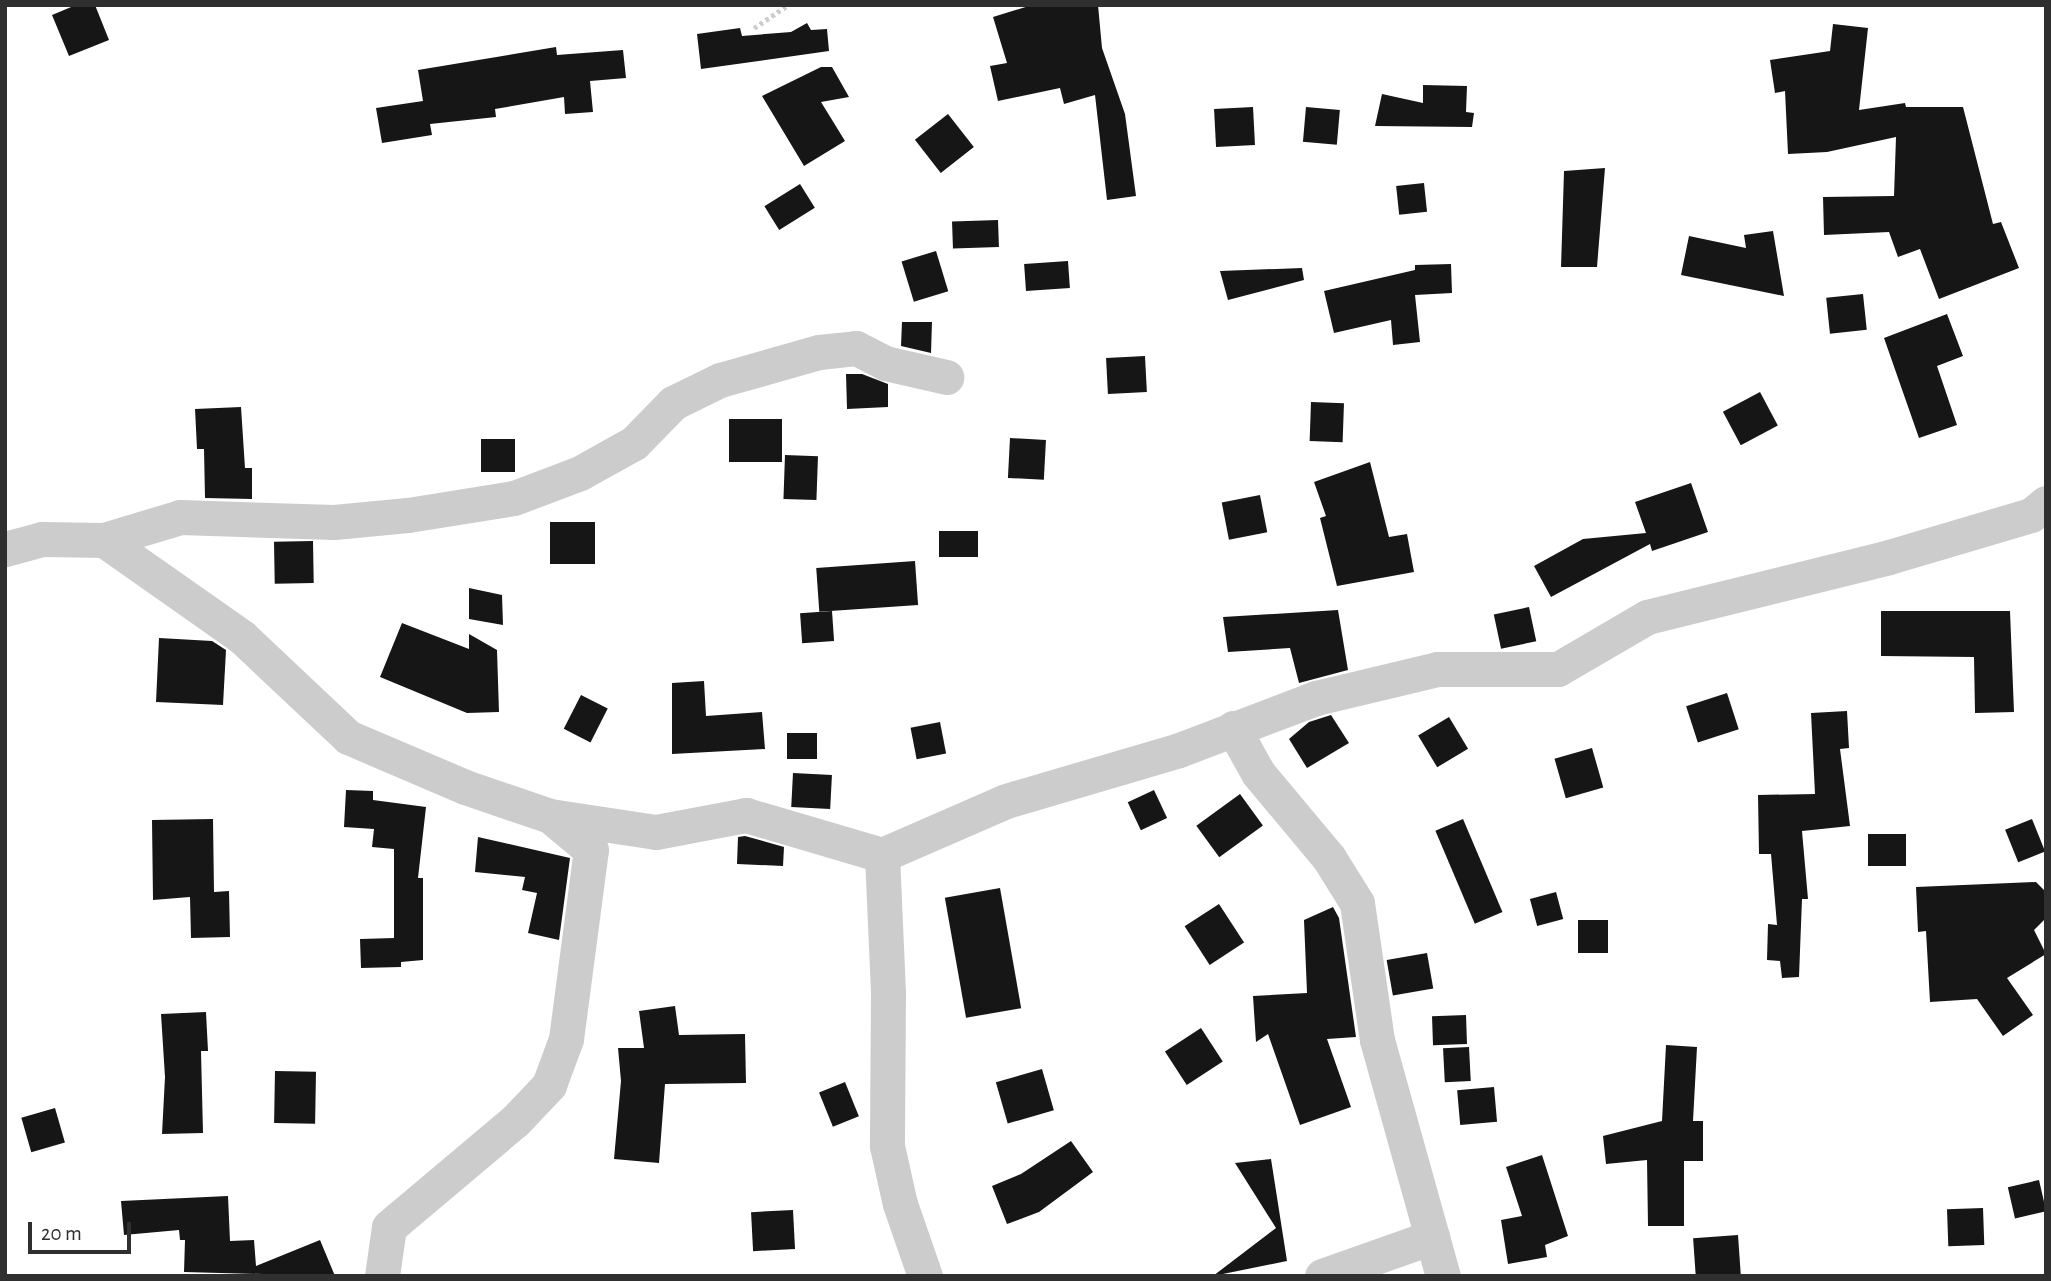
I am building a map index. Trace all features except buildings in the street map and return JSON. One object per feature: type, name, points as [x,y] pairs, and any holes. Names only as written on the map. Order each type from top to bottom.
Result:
[{"type":"street","points":[[5,549],[42,539],[104,540],[180,517],[334,522],[408,515],[514,498],[580,473],[635,443],[673,403],[720,380],[819,352],[856,348],[885,363],[946,377]]},
{"type":"street","points":[[104,540],[242,637],[348,737],[465,787],[550,817],[656,832],[746,815],[882,855],[1006,800],[1179,750],[1316,698],[1438,669],[1558,669],[1647,617],[1902,553],[2031,515],[2046,503]]},
{"type":"street","points":[[1233,728],[1258,773],[1322,849],[1357,903],[1377,1040],[1443,1276]]},
{"type":"street","points":[[382,1276],[390,1227],[532,1103],[549,1085],[566,1039],[591,850],[550,817]]},
{"type":"street","points":[[882,855],[888,993],[887,1146],[900,1204],[925,1276]]},
{"type":"street","points":[[1322,1276],[1432,1237]]},
{"type":"path","points":[[754,27],[788,5]]}]
